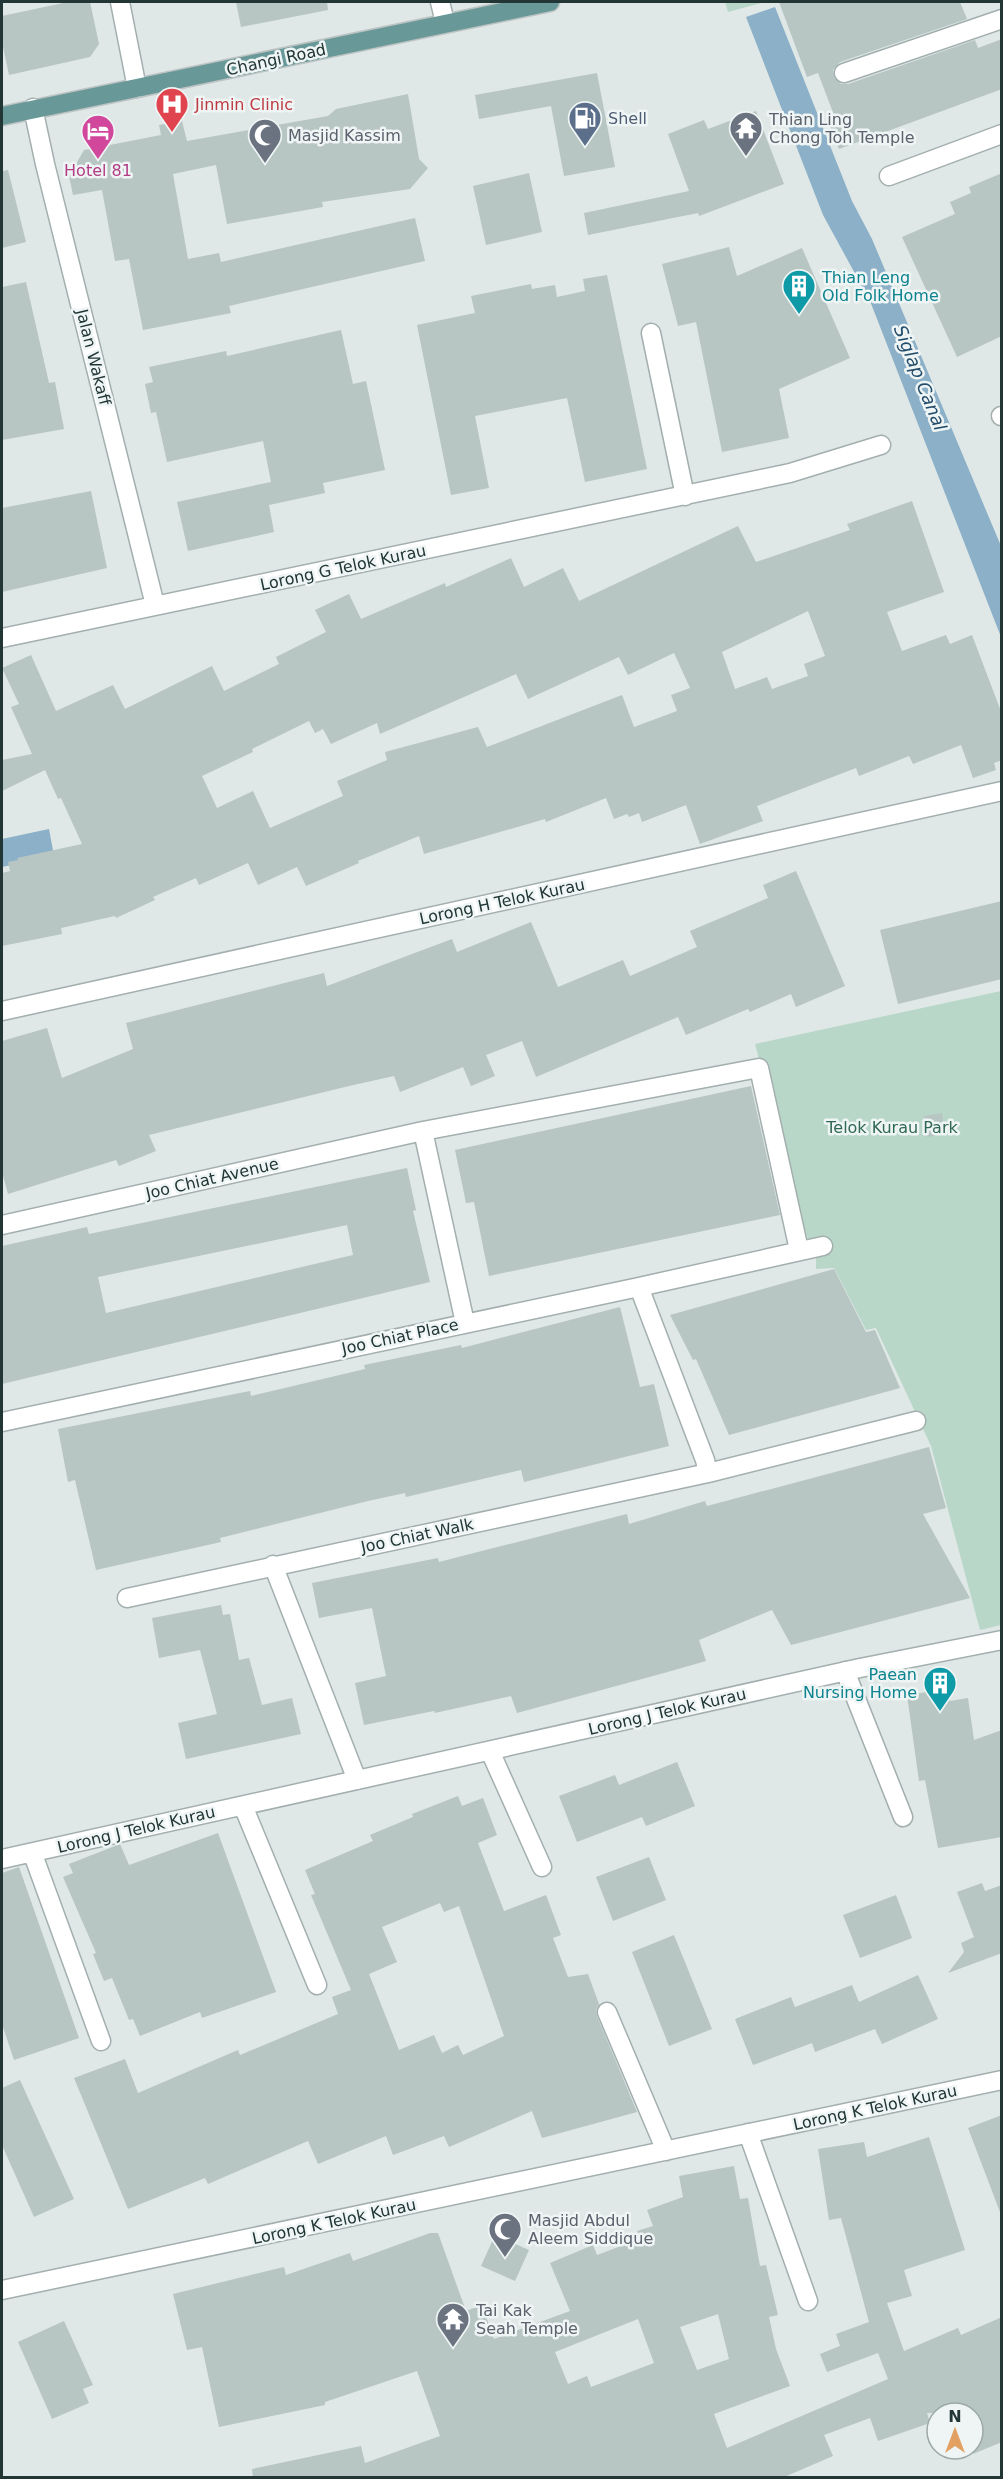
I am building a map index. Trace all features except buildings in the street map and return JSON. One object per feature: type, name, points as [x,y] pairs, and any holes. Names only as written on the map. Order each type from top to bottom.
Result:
[{"type":"main road","name":"Changi Road","points":[[2,116],[444,22],[550,2]]},
{"type":"street","points":[[120,2],[137,88]]},
{"type":"street","points":[[440,2],[444,22]]},
{"type":"street","points":[[844,73],[1002,19]]},
{"type":"street","name":"Jalan Wakaff","points":[[33,108],[155,606]]},
{"type":"street","points":[[889,176],[1002,134]]},
{"type":"street","points":[[651,333],[685,496]]},
{"type":"street","name":"Lorong G Telok Kurau","points":[[2,638],[790,473],[881,445]]},
{"type":"street","name":"Lorong H Telok Kurau","points":[[2,1011],[1002,791]]},
{"type":"street","name":"Joo Chiat Avenue","points":[[2,1225],[423,1131],[759,1068]]},
{"type":"street","name":"Joo Chiat Place","points":[[2,1422],[639,1287],[810,1248],[759,1068]]},
{"type":"street","points":[[423,1131],[465,1323]]},
{"type":"street","points":[[639,1287],[708,1473]]},
{"type":"street","name":"Joo Chiat Walk","points":[[127,1598],[708,1473],[916,1421]]},
{"type":"street","points":[[273,1565],[357,1780]]},
{"type":"street","name":"Lorong J Telok Kurau","points":[[2,1859],[845,1671],[1002,1640]]},
{"type":"street","points":[[845,1671],[903,1817]]},
{"type":"street","points":[[490,1751],[542,1867]]},
{"type":"street","points":[[241,1806],[246,1813],[316,1985]]},
{"type":"street","name":"Lorong J Telok Kurau","points":[[31,1853],[101,2041]]},
{"type":"street","points":[[607,2012],[666,2151]]},
{"type":"street","name":"Lorong K Telok Kurau","points":[[2,2290],[1002,2080]]},
{"type":"street","points":[[748,2133],[808,2301]]},
{"type":"green space","points":[[725,2],[765,2],[728,12]]},
{"type":"green space","name":"Telok Kurau Park","points":[[1001,991],[1001,1625],[980,1630],[931,1446],[876,1328],[866,1330],[834,1268],[816,1269],[816,1258],[824,1255],[820,1236],[808,1239],[806,1234],[755,1044]]},
{"type":"water","name":"Siglap Canal","points":[[775,7],[852,201],[872,239],[1001,546],[1001,637],[870,301],[823,215],[746,17]]},
{"type":"water","points":[[49,829],[54,856],[2,867],[2,839]]},
{"type":"place","name":"Jinmin Clinic","points":[[172,133]]},
{"type":"place","name":"Shell","points":[[585,147]]},
{"type":"place","name":"Thian Ling Chong Toh Temple","points":[[746,157]]},
{"type":"place","name":"Hotel 81","points":[[98,160]]},
{"type":"place","name":"Masjid Kassim","points":[[265,164]]},
{"type":"place","name":"Thian Leng Old Folk Home","points":[[799,315]]},
{"type":"place","name":"Paean Nursing Home","points":[[940,1712]]},
{"type":"place","name":"Masjid Abdul Aleem Siddique","points":[[505,2258]]},
{"type":"place","name":"Tai Kak Seah Temple","points":[[453,2348]]}]
